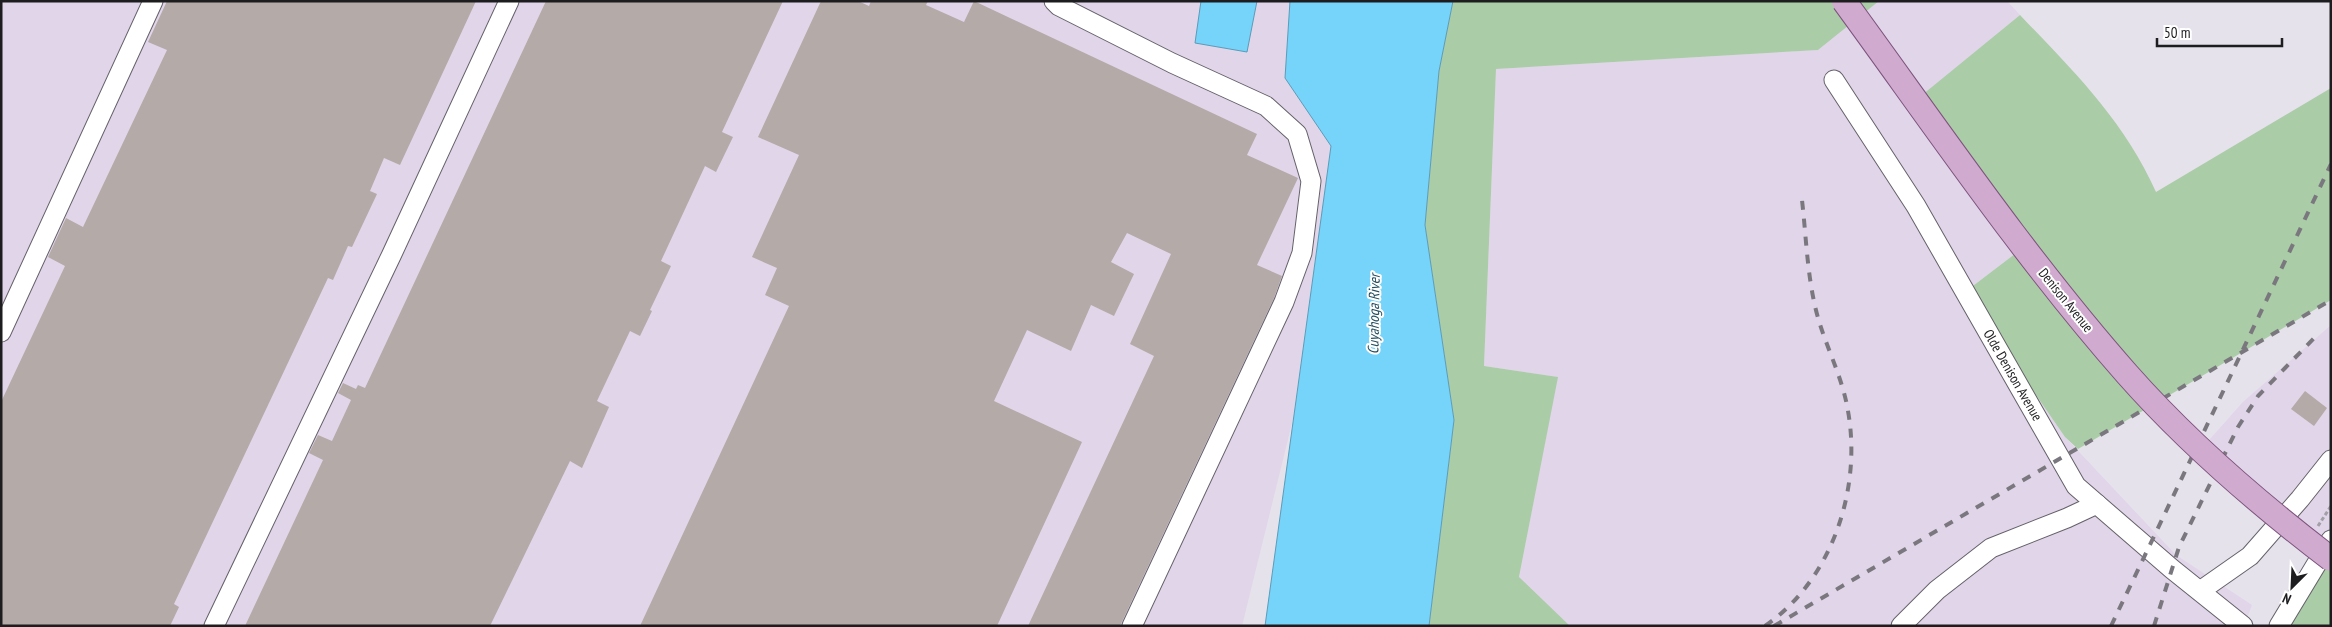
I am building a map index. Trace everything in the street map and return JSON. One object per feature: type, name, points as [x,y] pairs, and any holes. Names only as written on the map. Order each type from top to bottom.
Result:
[{"type":"main road","name":"Denison Avenue","points":[[1844,1],[2046,278],[2128,375],[2188,436],[2265,506],[2331,559]]},
{"type":"street","points":[[1,332],[153,1]]},
{"type":"street","points":[[214,626],[391,256],[509,1]]},
{"type":"street","points":[[1054,1],[1059,6],[1172,63],[1266,106],[1298,134],[1311,181],[1302,253],[1284,302],[1132,626]]},
{"type":"street","name":"Olde Denison Avenue","points":[[1834,80],[1916,206],[2076,486],[2243,626]]},
{"type":"street","points":[[2200,591],[2250,556],[2331,460]]},
{"type":"street","points":[[1901,626],[1937,590],[1991,548],[2067,518],[2096,504]]},
{"type":"street","points":[[2279,626],[2331,540]]},
{"type":"shaded area","points":[[1,1],[1290,1],[1285,78],[1331,146],[1293,419],[1242,626],[1,626]]},
{"type":"shaded area","points":[[1879,1],[2007,1],[2020,15],[1917,100],[2024,247],[1965,292],[2065,437],[2176,555],[2252,605],[2244,626],[1570,626],[1519,578],[1557,377],[1484,366],[1496,69],[1818,50]]},
{"type":"shaded area","points":[[2331,325],[2331,559],[2204,449],[2210,439],[2243,402]]},
{"type":"green space","points":[[1453,1],[1879,1],[1818,50],[1496,69],[1484,366],[1558,377],[1519,577],[1570,626],[1429,626],[1454,420],[1425,225],[1439,71]]},
{"type":"green space","points":[[2020,15],[2078,77],[2113,119],[2143,166],[2156,192],[2331,88],[2331,300],[2078,449],[2065,437],[1965,292],[2024,247],[1916,100]]},
{"type":"green space","points":[[2331,559],[2331,626],[2279,626]]},
{"type":"water","points":[[1201,1],[1257,1],[1247,52],[1195,43]]},
{"type":"water","name":"Cuyahoga River","points":[[1290,1],[1453,1],[1439,71],[1425,225],[1454,420],[1429,626],[1265,626],[1331,146],[1285,78]]},
{"type":"building","points":[[167,1],[476,1],[400,165],[384,158],[370,191],[377,194],[352,247],[348,246],[333,280],[328,278],[174,604],[179,607],[170,626],[1,626],[1,402],[65,266],[48,257],[66,218],[83,227],[167,50],[148,42]]},
{"type":"building","points":[[546,1],[783,1],[722,132],[733,137],[716,172],[705,166],[661,261],[671,266],[650,310],[652,311],[640,336],[630,331],[597,401],[609,407],[582,468],[570,461],[490,626],[245,626],[323,460],[309,453],[318,435],[332,441],[351,400],[338,393],[343,383],[356,389],[358,385],[365,388]]},
{"type":"building","points":[[821,1],[858,1],[869,6],[871,1],[928,1],[926,5],[964,22],[974,1],[1257,134],[1247,155],[1298,178],[1257,265],[1282,276],[1274,298],[1120,626],[1028,626],[1154,356],[1130,344],[1171,254],[1127,233],[1111,262],[1134,274],[1114,316],[1091,305],[1071,351],[1027,330],[994,401],[1082,442],[997,626],[640,626],[789,306],[765,295],[777,268],[752,257],[799,155],[758,137]]},
{"type":"building","points":[[2305,391],[2327,408],[2314,426],[2291,409]]},
{"type":"railway","points":[[2111,626],[2331,164]]},
{"type":"railway","points":[[1765,626],[1788,607],[1808,584],[1824,558],[1837,530],[1846,501],[1850,471],[1851,441],[1848,411],[1841,384],[1818,319],[1812,293],[1802,200]]},
{"type":"railway","points":[[1774,626],[2331,300]]},
{"type":"railway","points":[[2154,626],[2179,547],[2238,427],[2258,396],[2318,334]]}]
